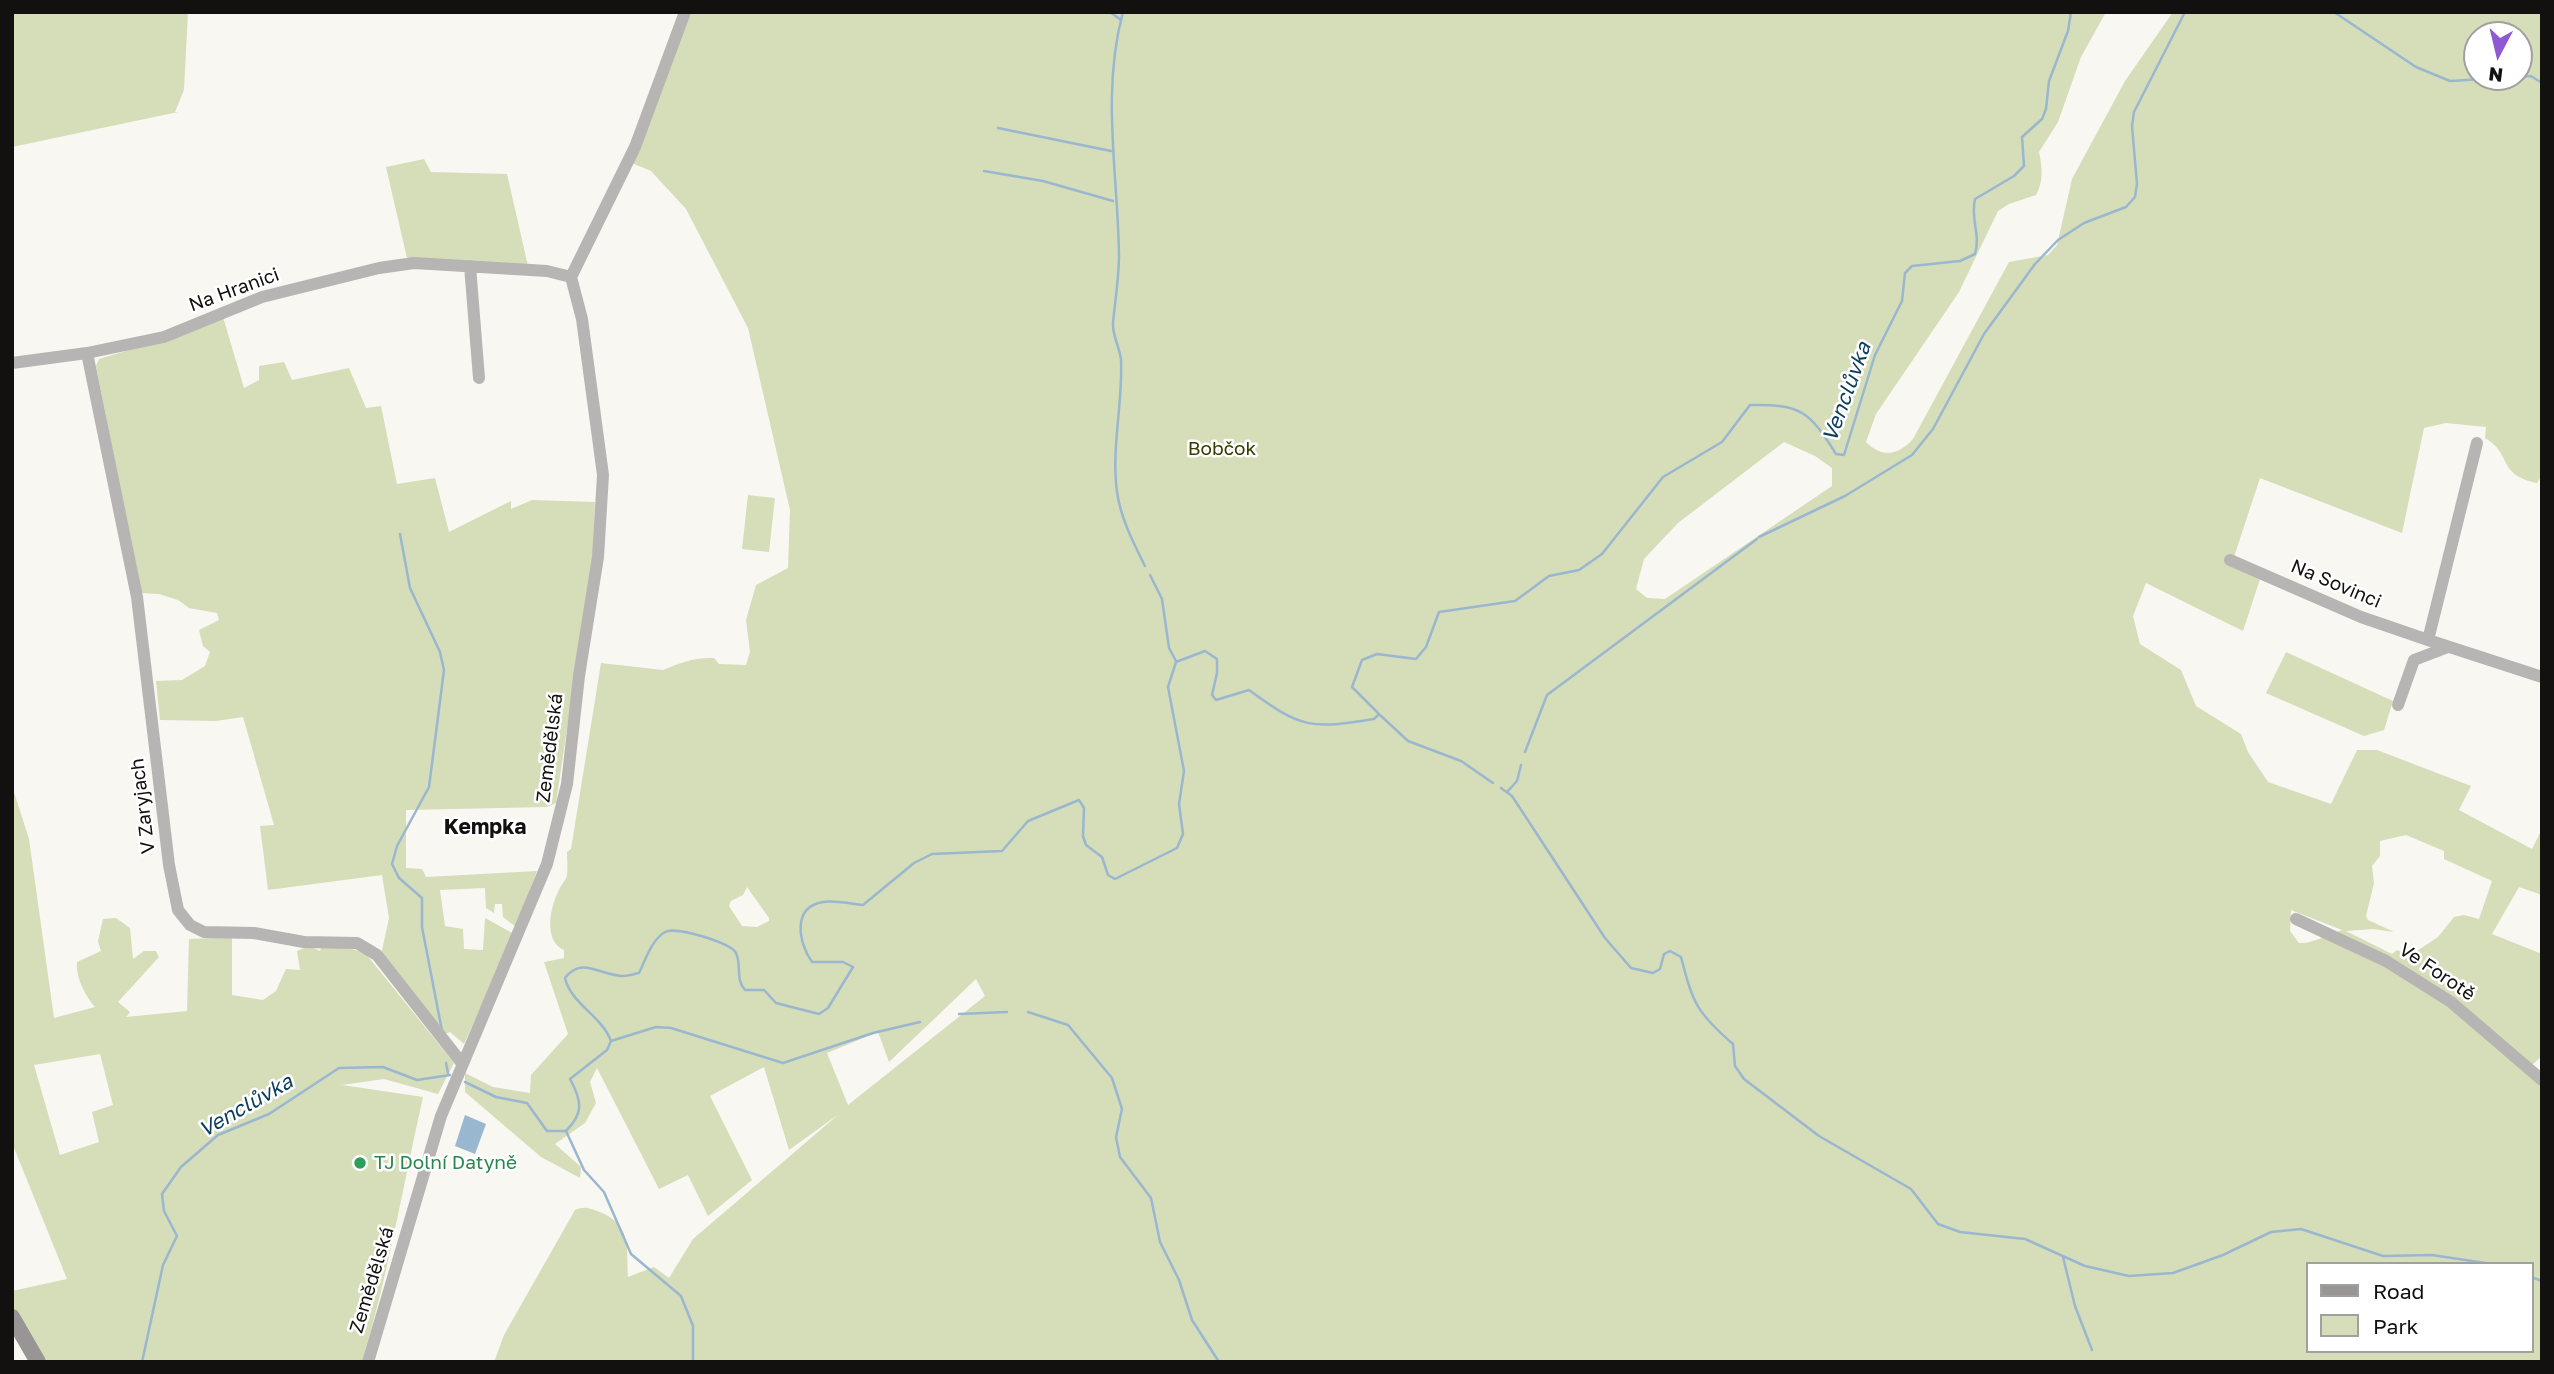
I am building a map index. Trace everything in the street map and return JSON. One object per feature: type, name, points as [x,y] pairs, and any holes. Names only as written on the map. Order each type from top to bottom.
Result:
[{"type":"street","points":[[571,276],[635,146],[685,12]]},
{"type":"street","name":"Na Hranici","points":[[12,363],[87,353],[164,337],[262,297],[379,268],[414,263],[547,271],[571,276]]},
{"type":"street","points":[[470,266],[479,378]]},
{"type":"street","name":"Zemědělská","points":[[368,1362],[441,1116],[461,1062],[470,1048],[547,864],[567,784],[579,676],[598,557],[603,475],[582,319],[571,276]]},
{"type":"street","name":"V Zaryjach","points":[[87,353],[137,597],[169,864],[178,910],[190,925],[204,932],[254,933],[304,942],[357,943],[377,955],[461,1062]]},
{"type":"street","points":[[2428,640],[2477,443]]},
{"type":"street","name":"Na Sovinci","points":[[2230,560],[2361,617],[2542,677]]},
{"type":"street","points":[[2398,705],[2414,660],[2449,647]]},
{"type":"street","name":"Ve Forotě","points":[[2295,919],[2386,961],[2452,1003],[2542,1080]]},
{"type":"street","points":[[12,1317],[37,1362]]},
{"type":"green space","points":[[12,12],[188,12],[184,90],[175,112],[178,112],[12,147]]},
{"type":"green space","name":"Bobčok","points":[[689,12],[2106,12],[2081,57],[2058,122],[2039,152],[2039,190],[2036,195],[2009,204],[1998,211],[1959,292],[1876,414],[1866,442],[1878,451],[1890,453],[1902,449],[1913,439],[2009,262],[2048,255],[2057,245],[2072,179],[2125,81],[2173,12],[2542,12],[2542,475],[2537,483],[2516,475],[2510,469],[2499,450],[2485,438],[2486,427],[2446,423],[2424,428],[2402,533],[2260,478],[2232,563],[2261,576],[2243,631],[2146,583],[2133,616],[2140,644],[2181,670],[2196,706],[2241,734],[2248,752],[2268,782],[2331,804],[2357,750],[2377,750],[2471,786],[2459,810],[2532,849],[2542,829],[2542,895],[2519,887],[2492,934],[2542,954],[2542,1056],[2532,1065],[2542,1073],[2542,1362],[494,1362],[504,1335],[575,1210],[591,1209],[609,1216],[617,1223],[627,1246],[628,1277],[654,1267],[669,1278],[693,1239],[839,1114],[789,1150],[764,1067],[710,1096],[752,1180],[708,1216],[688,1175],[659,1189],[597,1068],[590,1082],[596,1103],[585,1123],[555,1144],[581,1167],[580,1178],[541,1157],[465,1092],[465,1073],[493,1087],[530,1093],[531,1075],[568,1034],[544,962],[564,958],[564,950],[557,946],[553,939],[551,914],[567,875],[567,852],[571,849],[601,663],[663,670],[687,661],[714,658],[719,664],[746,665],[750,652],[746,620],[756,585],[788,568],[790,510],[748,328],[686,209],[651,171],[632,163]],"holes":[[[1784,442],[1815,456],[1832,468],[1832,486],[1665,599],[1647,598],[1636,589],[1644,559],[1678,523]],[[2406,835],[2444,851],[2444,859],[2492,881],[2479,919],[2464,915],[2454,917],[2438,937],[2411,955],[2397,950],[2392,954],[2346,931],[2373,929],[2394,932],[2368,920],[2366,916],[2374,883],[2372,866],[2380,856],[2380,841]],[[747,887],[769,918],[769,921],[757,927],[742,926],[729,906],[731,901],[743,895]],[[2291,910],[2342,930],[2299,943],[2290,931]],[[976,979],[985,996],[848,1105],[827,1053],[878,1032],[889,1062]]]},
{"type":"green space","points":[[424,159],[431,172],[507,174],[528,266],[407,258],[386,167]]},
{"type":"green space","points":[[223,317],[244,388],[259,380],[259,366],[284,362],[292,380],[349,368],[366,408],[381,406],[397,484],[435,478],[449,532],[511,501],[511,509],[532,500],[595,502],[593,553],[556,803],[547,807],[406,810],[406,868],[422,869],[426,877],[537,871],[516,927],[503,917],[502,904],[495,904],[494,913],[486,908],[485,888],[440,890],[445,926],[463,929],[464,949],[483,950],[485,918],[514,934],[464,1044],[450,1032],[445,1034],[381,955],[389,918],[382,875],[268,890],[260,826],[274,825],[243,717],[216,721],[160,720],[156,681],[182,680],[205,666],[210,652],[203,646],[199,630],[219,620],[217,613],[189,608],[178,600],[159,594],[141,593],[96,366],[99,359],[162,340]]},
{"type":"green space","points":[[748,495],[775,498],[769,552],[742,549]]},
{"type":"green space","points":[[2286,652],[2393,701],[2384,730],[2364,736],[2266,693]]},
{"type":"green space","points":[[13,789],[29,839],[54,1018],[95,1007],[82,986],[77,962],[101,951],[98,941],[103,919],[116,918],[130,928],[133,959],[144,951],[156,951],[159,957],[118,1002],[130,1012],[126,1017],[187,1011],[189,939],[232,937],[232,995],[263,1000],[276,991],[286,969],[300,970],[297,951],[309,946],[320,951],[321,948],[344,946],[366,954],[454,1063],[438,1094],[384,1079],[342,1085],[423,1097],[387,1263],[362,1362],[42,1362],[12,1313],[12,1291],[67,1279],[12,1143]],"holes":[[[100,1054],[113,1105],[92,1112],[99,1142],[60,1155],[34,1065]]]},
{"type":"water","points":[[465,1115],[486,1124],[475,1154],[455,1146]]},
{"type":"waterway","points":[[1110,12],[1121,20]]},
{"type":"waterway","points":[[1123,12],[1116,42],[1112,103],[1119,255],[1113,328],[1121,360],[1116,475],[1121,512],[1145,566]]},
{"type":"waterway","name":"Venclůvka","points":[[465,1082],[496,1097],[527,1103],[547,1131],[566,1131],[576,1118],[579,1106],[570,1079],[607,1050],[611,1041],[601,1024],[573,995],[565,978],[571,972],[584,967],[622,976],[639,973],[653,945],[665,932],[691,933],[725,945],[736,953],[740,981],[745,990],[764,990],[776,1003],[819,1014],[828,1008],[853,967],[843,962],[812,962],[804,946],[801,927],[802,918],[813,905],[833,901],[863,905],[914,863],[932,854],[1002,851],[1028,821],[1079,800],[1084,808],[1083,836],[1086,845],[1102,857],[1108,875],[1115,879],[1177,848],[1183,834],[1179,804],[1184,771],[1168,687],[1176,662],[1205,651],[1217,659],[1212,695],[1216,700],[1249,690],[1282,712],[1308,723],[1321,725],[1374,719],[1379,714],[1352,687],[1362,660],[1377,654],[1416,659],[1426,647],[1439,612],[1515,601],[1549,576],[1579,570],[1602,554],[1663,477],[1722,442],[1750,405],[1781,406],[1802,413],[1818,428],[1836,454],[1844,455],[1875,355],[1902,301],[1905,273],[1912,266],[1960,261],[1975,254],[1975,199],[2014,176],[2024,166],[2022,137],[2042,119],[2046,109],[2049,81],[2068,31],[2071,12]]},
{"type":"waterway","points":[[1759,537],[1845,496],[1912,455],[1933,429],[1984,334],[2035,264],[2058,240],[2084,223],[2126,207],[2135,197],[2137,184],[2132,126],[2134,112],[2185,12]]},
{"type":"waterway","points":[[2334,12],[2416,67],[2450,81],[2463,80]]},
{"type":"waterway","points":[[2533,77],[2542,83]]},
{"type":"waterway","points":[[998,128],[1111,151]]},
{"type":"waterway","points":[[984,171],[1043,181],[1113,201]]},
{"type":"waterway","points":[[400,534],[410,588],[440,652],[444,670],[429,787],[397,846],[392,864],[399,878],[422,898],[422,927],[442,1031]]},
{"type":"waterway","points":[[1525,752],[1547,695],[1757,539]]},
{"type":"waterway","points":[[1150,575],[1162,599],[1169,648],[1176,661]]},
{"type":"waterway","points":[[1380,715],[1408,741],[1461,761],[1493,783]]},
{"type":"waterway","points":[[1507,792],[1517,781],[1521,765]]},
{"type":"waterway","points":[[1501,788],[1512,796],[1605,938],[1631,968],[1653,973],[1660,969],[1664,954],[1670,951],[1681,957],[1698,1006],[1703,1015],[1733,1044],[1735,1066],[1744,1079],[1819,1136],[1911,1189],[1938,1224],[1960,1232],[2025,1239],[2085,1266],[2129,1276],[2173,1273],[2223,1255],[2271,1232],[2301,1229],[2383,1256],[2432,1255],[2479,1262]]},
{"type":"waterway","points":[[959,1014],[1007,1012]]},
{"type":"waterway","points":[[1028,1012],[1068,1025],[1112,1078],[1122,1109],[1116,1137],[1120,1157],[1151,1198],[1160,1242],[1179,1280],[1192,1320],[1219,1362]]},
{"type":"waterway","points":[[611,1041],[656,1027],[671,1028],[783,1063],[873,1033],[920,1022]]},
{"type":"waterway","points":[[446,1063],[448,1073]]},
{"type":"waterway","name":"Venclůvka","points":[[142,1362],[163,1265],[177,1236],[164,1211],[162,1194],[181,1167],[218,1135],[269,1114],[339,1068],[383,1067],[417,1080],[450,1075]]},
{"type":"waterway","points":[[566,1131],[584,1170],[604,1192],[631,1254],[681,1296],[693,1326],[693,1362]]},
{"type":"waterway","points":[[2063,1257],[2075,1306],[2092,1350]]},
{"type":"waterway","points":[[2533,1278],[2542,1281]]},
{"type":"place","name":"TJ Dolní Datyně","points":[[360,1163]]},
{"type":"district","name":"Kempka","points":[[485,827]]}]
